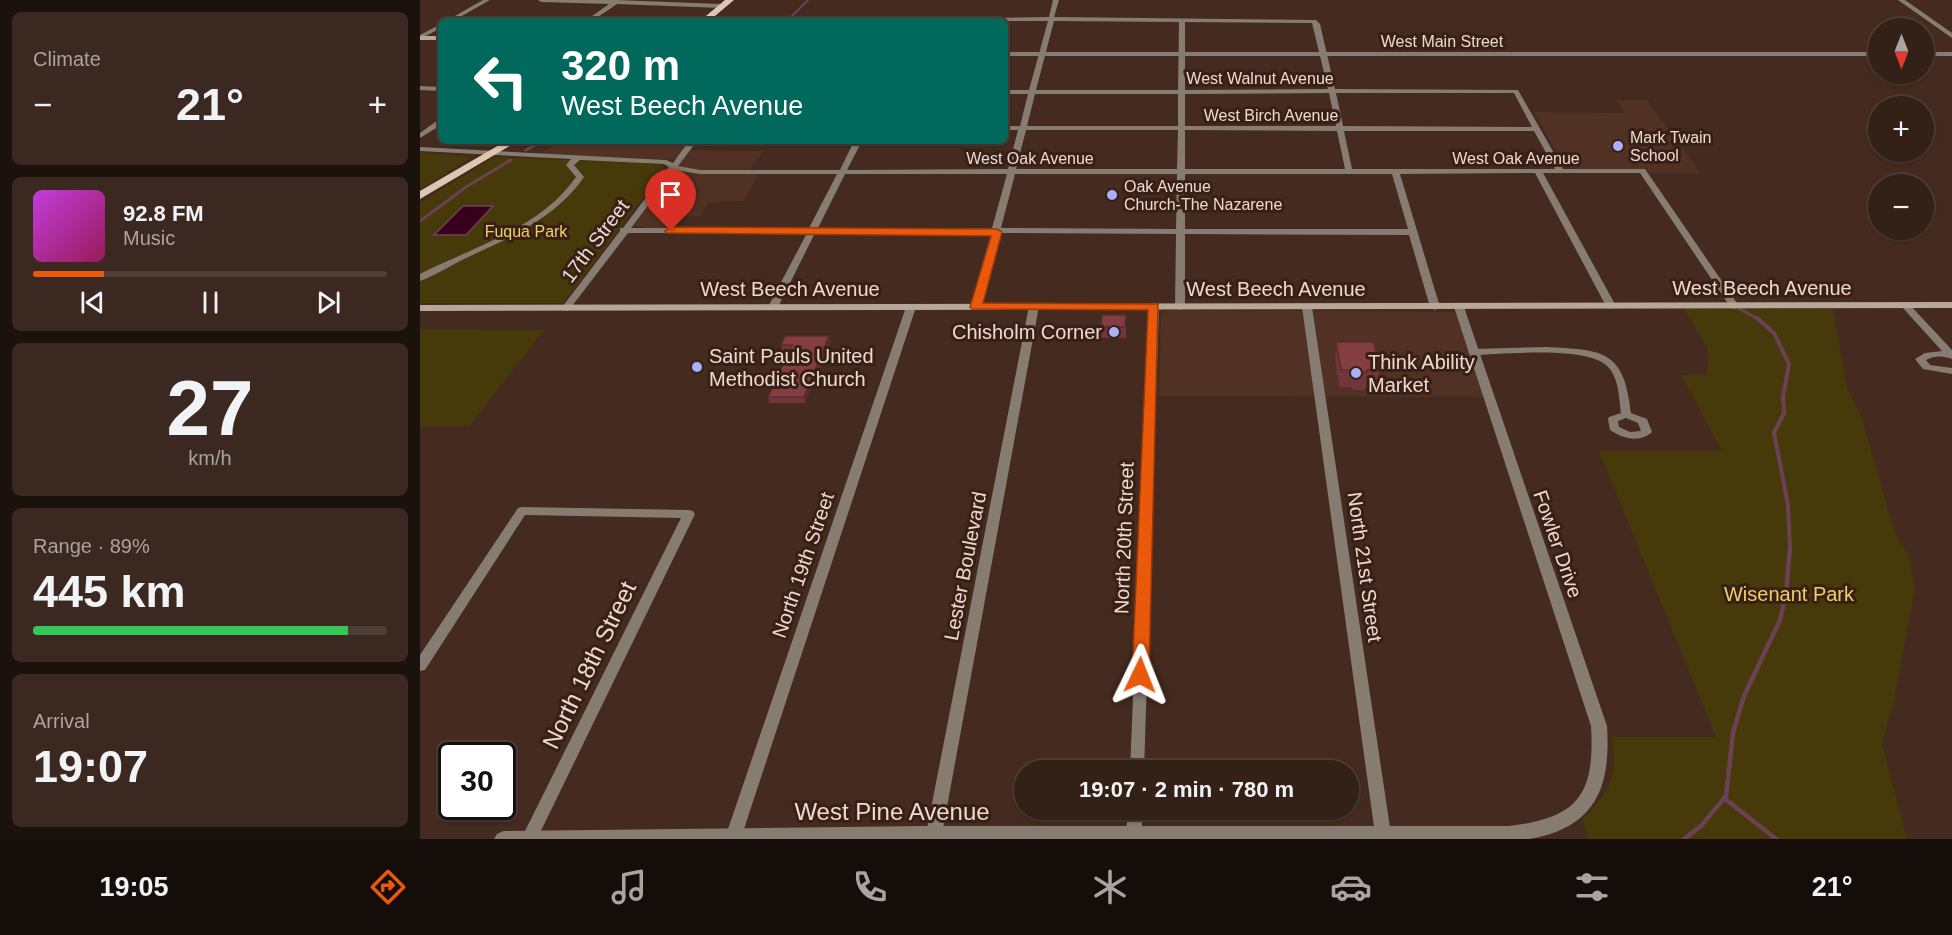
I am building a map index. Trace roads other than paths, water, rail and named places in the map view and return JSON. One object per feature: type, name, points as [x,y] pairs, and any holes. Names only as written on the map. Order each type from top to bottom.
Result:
[{"type":"main road","points":[[708,18],[730,0]]},
{"type":"main road","points":[[420,38],[438,38]]},
{"type":"main road","points":[[420,196],[508,144]]},
{"type":"main road","name":"West Beech Avenue","points":[[420,308],[1952,305]]},
{"type":"street","points":[[454,18],[487,0]]},
{"type":"street","points":[[541,0],[722,6]]},
{"type":"street","points":[[976,307],[1056,0]]},
{"type":"street","points":[[1901,0],[1952,36]]},
{"type":"street","points":[[593,18],[617,2]]},
{"type":"street","points":[[1180,307],[1182,19]]},
{"type":"street","points":[[1008,20],[1314,21],[1317,24],[1349,171]]},
{"type":"street","points":[[420,38],[438,28]]},
{"type":"street","name":"West Main Street","points":[[1008,54],[1868,54]]},
{"type":"street","points":[[1934,54],[1952,54]]},
{"type":"street","points":[[420,88],[438,89]]},
{"type":"street","name":"West Walnut Avenue","points":[[1008,92],[1516,91],[1537,129]]},
{"type":"street","points":[[420,136],[438,124]]},
{"type":"street","name":"West Birch Avenue","points":[[1008,128],[1537,129]]},
{"type":"street","points":[[1537,129],[1560,171]]},
{"type":"street","name":"17th Street","points":[[566,308],[623,230],[691,144]]},
{"type":"street","points":[[773,307],[856,144]]},
{"type":"street","name":"West Oak Avenue","points":[[420,149],[666,162],[678,169],[700,172],[1642,171],[1734,306]]},
{"type":"street","points":[[420,278],[504,236],[558,202],[580,177],[570,165],[578,157]]},
{"type":"street","points":[[1395,171],[1435,307]]},
{"type":"street","points":[[1538,172],[1611,306]]},
{"type":"street","points":[[623,230],[1413,232]]},
{"type":"street","points":[[1905,305],[1951,355]]},
{"type":"street","name":"Lester Boulevard","points":[[934,834],[1034,306]]},
{"type":"street","name":"North 19th Street","points":[[734,836],[911,307]]},
{"type":"street","name":"North 20th Street","points":[[1137,760],[1154,307]]},
{"type":"street","name":"North 21st Street","points":[[1307,307],[1383,834]]},
{"type":"street","name":"Fowler Drive","points":[[1459,307],[1599,726],[1603,754],[1599,777],[1591,794]]},
{"type":"street","points":[[1473,352],[1578,351],[1599,355],[1615,369],[1621,384],[1626,415]]},
{"type":"street","points":[[1951,355],[1928,355],[1920,359],[1927,366],[1952,371]]},
{"type":"street","name":"North 18th Street","points":[[420,666],[522,511],[689,513],[530,837]]},
{"type":"street","name":"West Pine Avenue","points":[[503,839],[934,834],[1257,837],[1528,833],[1546,830],[1565,820],[1582,807],[1591,794]]},
{"type":"street","points":[[1134,835],[1135,820]]},
{"type":"waterway","points":[[790,18],[808,0]]},
{"type":"waterway","points":[[526,150],[537,144]]},
{"type":"waterway","points":[[420,221],[466,187],[511,160]]},
{"type":"waterway","points":[[1740,309],[1758,319]]},
{"type":"waterway","points":[[1758,319],[1774,333],[1789,364],[1783,397],[1784,413],[1774,433],[1788,505],[1790,547]]},
{"type":"waterway","points":[[1724,798],[1733,733],[1744,696],[1780,620],[1786,593],[1790,547]]},
{"type":"waterway","points":[[1684,839],[1701,826],[1724,798]]},
{"type":"waterway","points":[[1724,798],[1776,839]]},
{"type":"place","name":"Mark Twain School","points":[[1618,146]]},
{"type":"place","name":"Oak Avenue Church-The Nazarene","points":[[1112,195]]},
{"type":"place","name":"Chisholm Corner","points":[[1114,332]]},
{"type":"place","name":"Saint Pauls United Methodist Church","points":[[697,367]]},
{"type":"place","name":"Think Ability Market","points":[[1356,373]]},
{"type":"park label","name":"Fuqua Park","points":[[526,231]]},
{"type":"park label","name":"Wisenant Park","points":[[1789,594]]}]
